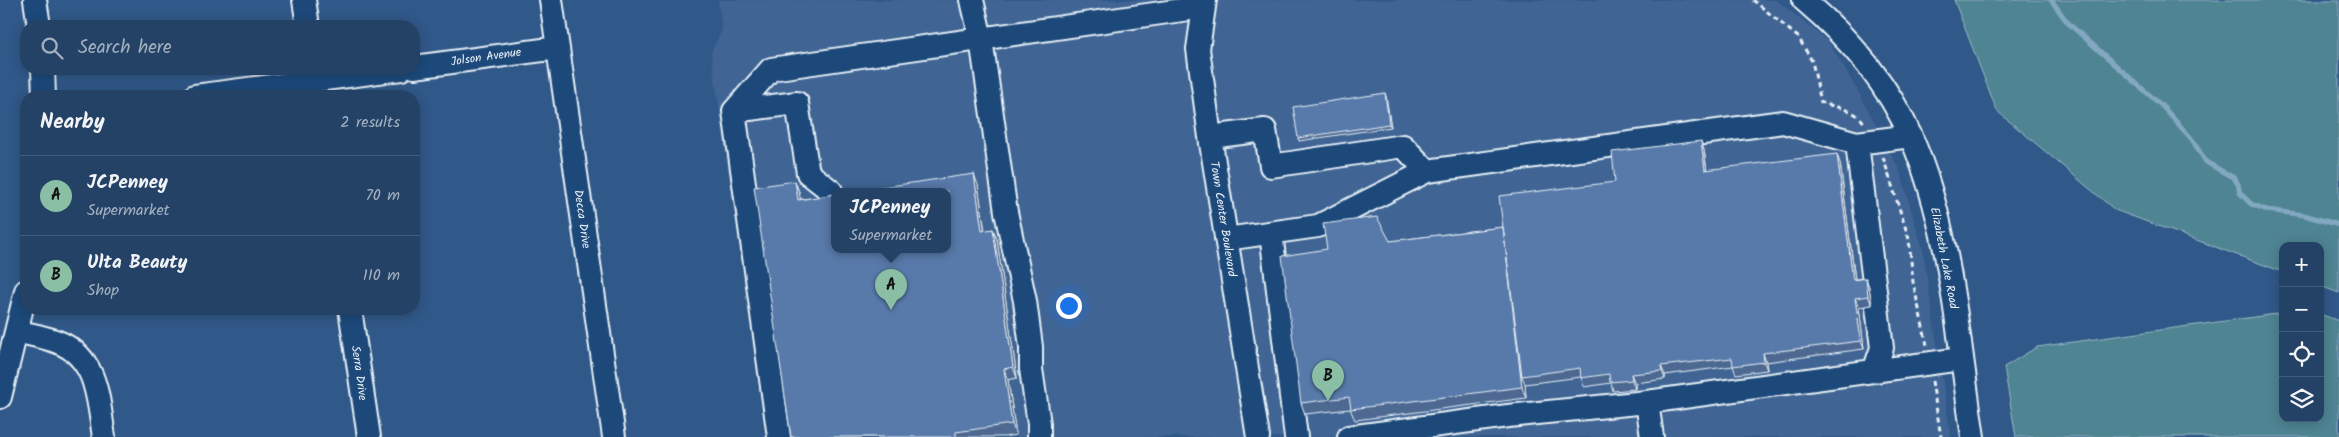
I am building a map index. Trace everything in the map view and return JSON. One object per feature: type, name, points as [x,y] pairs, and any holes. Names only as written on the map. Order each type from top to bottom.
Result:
[{"type":"street","points":[[36,0],[38,20]]},
{"type":"street","points":[[304,0],[307,20]]},
{"type":"street","name":"Decca Drive","points":[[551,0],[614,437]]},
{"type":"street","points":[[972,0],[980,39],[1006,212],[1025,301],[1032,347],[1031,369],[1039,424],[1038,437]]},
{"type":"street","name":"Elizabeth Lake Road","points":[[1804,0],[1836,30],[1866,64],[1893,102],[1911,136],[1929,186],[1940,228],[1973,437]]},
{"type":"street","points":[[779,437],[734,111],[772,69],[1204,4]]},
{"type":"street","name":"Town Center Boulevard","points":[[1204,4],[1198,49],[1210,137],[1258,437]]},
{"type":"street","name":"Jolson Avenue","points":[[420,66],[558,48]]},
{"type":"street","points":[[43,75],[44,90]]},
{"type":"street","points":[[247,90],[362,75]]},
{"type":"street","points":[[734,111],[797,102],[808,173],[831,191]]},
{"type":"street","points":[[1226,239],[1318,226],[1427,171],[1783,122],[1857,143],[1911,136]]},
{"type":"street","points":[[1210,137],[1265,130],[1271,166],[1403,146],[1427,171]]},
{"type":"street","points":[[1857,143],[1882,348],[1874,371]]},
{"type":"street","points":[[1270,232],[1296,437]]},
{"type":"street","points":[[0,397],[21,315]]},
{"type":"street","name":"Serra Drive","points":[[351,315],[369,437]]},
{"type":"street","points":[[17,332],[57,342],[82,357],[95,382],[104,437]]},
{"type":"street","points":[[1349,437],[1508,416],[1647,402],[1961,359]]},
{"type":"street","points":[[1647,402],[1652,437]]},
{"type":"shaded area","points":[[718,0],[1776,0],[1828,41],[1863,100],[1900,171],[1923,250],[1951,437],[766,437],[711,52],[722,30]]},
{"type":"green space","points":[[1954,0],[2339,0],[2339,293],[2324,287],[2324,242],[2279,242],[2279,271],[2115,210],[1997,111]]},
{"type":"green space","points":[[2279,314],[2279,422],[2324,422],[2324,315],[2339,321],[2339,437],[2016,437],[2004,367],[2037,347]]},
{"type":"building","points":[[1385,93],[1389,124],[1298,138],[1293,107]]},
{"type":"building","points":[[1701,141],[1705,170],[1837,154],[1853,280],[1866,278],[1868,296],[1855,298],[1861,341],[1763,353],[1764,362],[1733,366],[1732,358],[1661,366],[1662,371],[1631,374],[1632,380],[1610,382],[1609,374],[1581,378],[1580,368],[1522,376],[1499,196],[1615,182],[1612,152]]},
{"type":"building","points":[[974,174],[982,231],[993,229],[1013,367],[1004,369],[1012,424],[956,432],[956,437],[791,437],[754,187],[795,181],[798,200],[831,195],[831,253],[951,253],[951,188],[876,188]]},
{"type":"building","points":[[1377,217],[1390,241],[1503,227],[1522,387],[1351,409],[1349,397],[1301,403],[1282,256],[1327,249],[1323,224]]},
{"type":"waterway","points":[[2051,0],[2068,23],[2162,106],[2191,138],[2206,162],[2234,178],[2240,193],[2251,204],[2267,210],[2304,215],[2339,225]]},
{"type":"place","name":"JCPenney","points":[[891,310]]},
{"type":"place","name":"Ulta Beauty","points":[[1328,401]]}]
